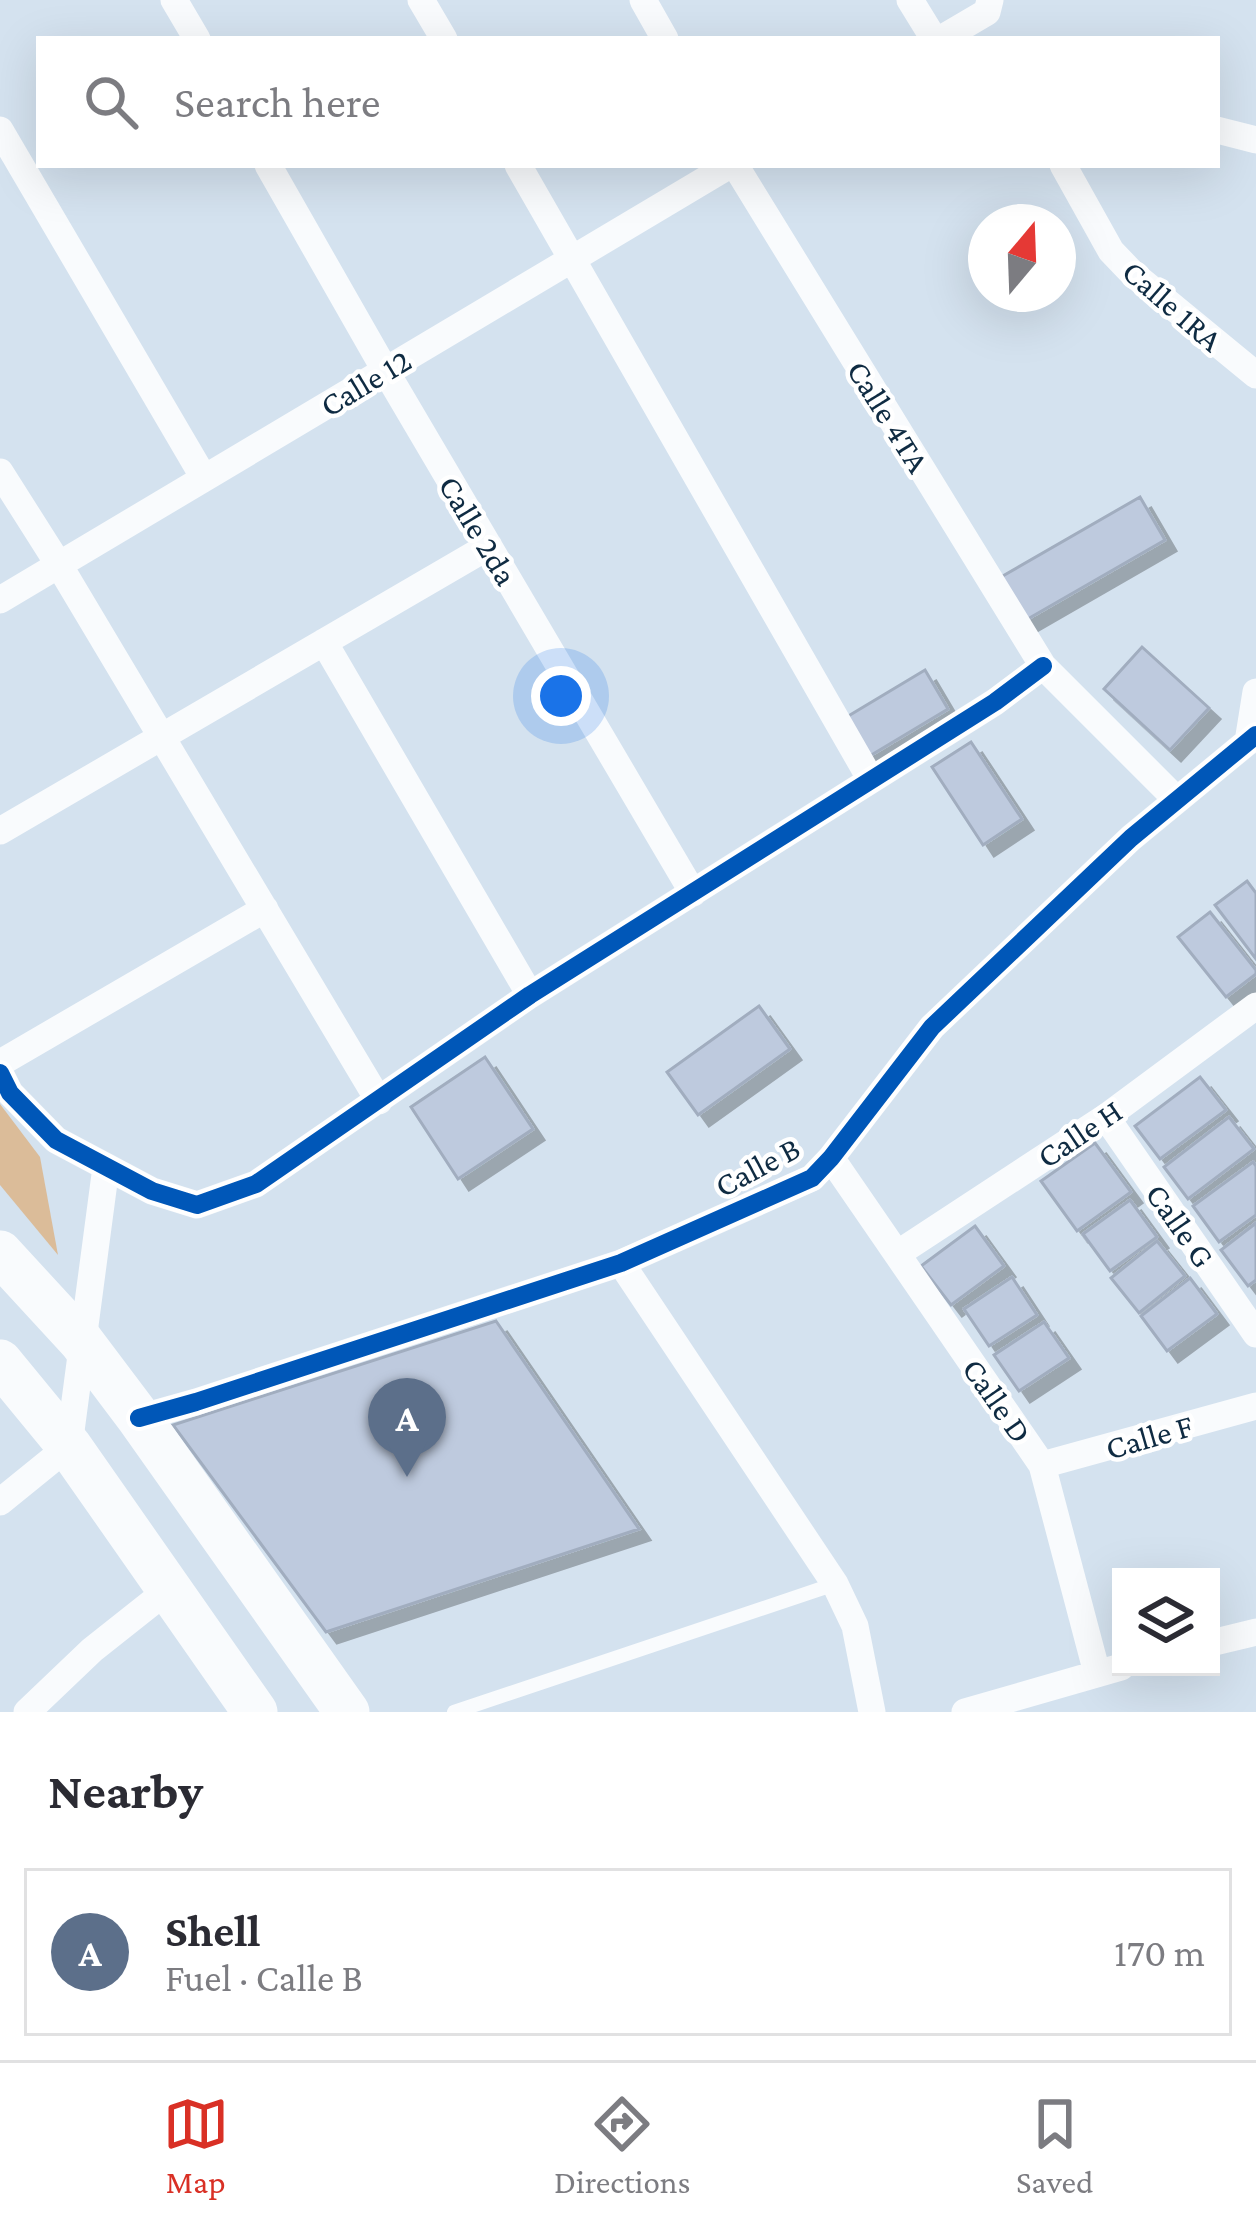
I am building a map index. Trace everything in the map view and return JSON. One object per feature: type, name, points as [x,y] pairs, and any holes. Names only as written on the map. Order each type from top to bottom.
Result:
[{"type":"main road","points":[[0,1253],[81,1341],[347,1712]]},
{"type":"main road","points":[[0,1361],[69,1446],[255,1712]]},
{"type":"street","points":[[174,0],[194,36]]},
{"type":"street","points":[[421,0],[442,36]]},
{"type":"street","points":[[644,0],[663,36]]},
{"type":"street","points":[[910,0],[966,26]]},
{"type":"street","points":[[0,130],[204,478]]},
{"type":"street","points":[[1220,131],[1256,140]]},
{"type":"street","name":"Calle 2da","points":[[270,168],[693,893]]},
{"type":"street","points":[[520,168],[871,780]]},
{"type":"street","name":"Calle 12","points":[[0,600],[728,168]]},
{"type":"street","name":"Calle 4TA","points":[[735,168],[1043,666],[1177,800]]},
{"type":"street","name":"Calle 1RA","points":[[1065,168],[1112,251],[1133,274],[1256,376]]},
{"type":"street","points":[[0,472],[379,1101]]},
{"type":"street","points":[[0,831],[489,546]]},
{"type":"street","points":[[324,642],[530,995]]},
{"type":"street","points":[[0,1073],[10,1093],[56,1140],[152,1191],[197,1205],[256,1184],[530,995],[995,702],[1043,666]]},
{"type":"street","points":[[1252,739],[1256,692]]},
{"type":"street","name":"Calle B","points":[[139,1418],[621,1264],[812,1178],[932,1027],[1131,838],[1252,739]]},
{"type":"street","points":[[0,1064],[265,909]]},
{"type":"street","name":"Calle H","points":[[897,1254],[1106,1117],[1256,1006]]},
{"type":"street","name":"Calle G","points":[[1106,1117],[1256,1334]]},
{"type":"street","name":"Calle D","points":[[831,1158],[1042,1465],[1109,1670]]},
{"type":"street","points":[[0,1502],[69,1446],[106,1167]]},
{"type":"street","points":[[621,1264],[836,1584],[855,1626],[872,1712]]},
{"type":"street","name":"Calle F","points":[[1042,1465],[1256,1406]]},
{"type":"street","points":[[27,1712],[92,1650],[169,1589]]},
{"type":"street","points":[[1220,1641],[1256,1632]]},
{"type":"street","points":[[965,1712],[1109,1670]]},
{"type":"lane","points":[[454,1712],[836,1584]]},
{"type":"shaded area","points":[[0,1104],[40,1157],[58,1255],[0,1185]]},
{"type":"building","points":[[1140,497],[1165,540],[1026,620],[1001,577]]},
{"type":"building","points":[[1142,647],[1209,708],[1170,750],[1104,689]]},
{"type":"building","points":[[925,670],[948,709],[868,757],[845,718]]},
{"type":"building","points":[[971,742],[1022,819],[983,845],[932,767]]},
{"type":"building","points":[[1247,881],[1256,893],[1256,959],[1215,905]]},
{"type":"building","points":[[1210,912],[1256,970],[1226,997],[1178,937]]},
{"type":"building","points":[[759,1006],[790,1049],[698,1115],[667,1072]]},
{"type":"building","points":[[485,1057],[533,1129],[458,1179],[411,1107]]},
{"type":"building","points":[[1200,1077],[1226,1110],[1160,1159],[1135,1126]]},
{"type":"building","points":[[1229,1117],[1254,1149],[1188,1199],[1164,1167]]},
{"type":"building","points":[[1095,1143],[1131,1192],[1077,1231],[1041,1181]]},
{"type":"building","points":[[1253,1162],[1256,1215],[1219,1242],[1193,1206]]},
{"type":"building","points":[[1130,1200],[1157,1237],[1110,1271],[1083,1234]]},
{"type":"building","points":[[1256,1223],[1256,1280],[1248,1286],[1221,1250]]},
{"type":"building","points":[[975,1226],[1004,1266],[951,1305],[921,1266]]},
{"type":"building","points":[[1157,1241],[1185,1276],[1139,1313],[1111,1278]]},
{"type":"building","points":[[1012,1277],[1037,1315],[989,1346],[964,1309]]},
{"type":"building","points":[[1190,1278],[1217,1314],[1167,1351],[1141,1316]]},
{"type":"building","points":[[496,1321],[639,1529],[326,1632],[173,1425]]},
{"type":"building","points":[[1044,1322],[1069,1358],[1019,1391],[994,1355]]},
{"type":"cycle path","points":[[0,1073],[10,1093],[56,1140],[152,1191],[197,1205],[256,1184],[530,995],[995,702],[1043,666]]},
{"type":"cycle path","points":[[139,1418],[621,1263],[812,1178],[932,1027],[1131,838],[1256,735]]},
{"type":"place","name":"Shell","points":[[407,1477]]}]
